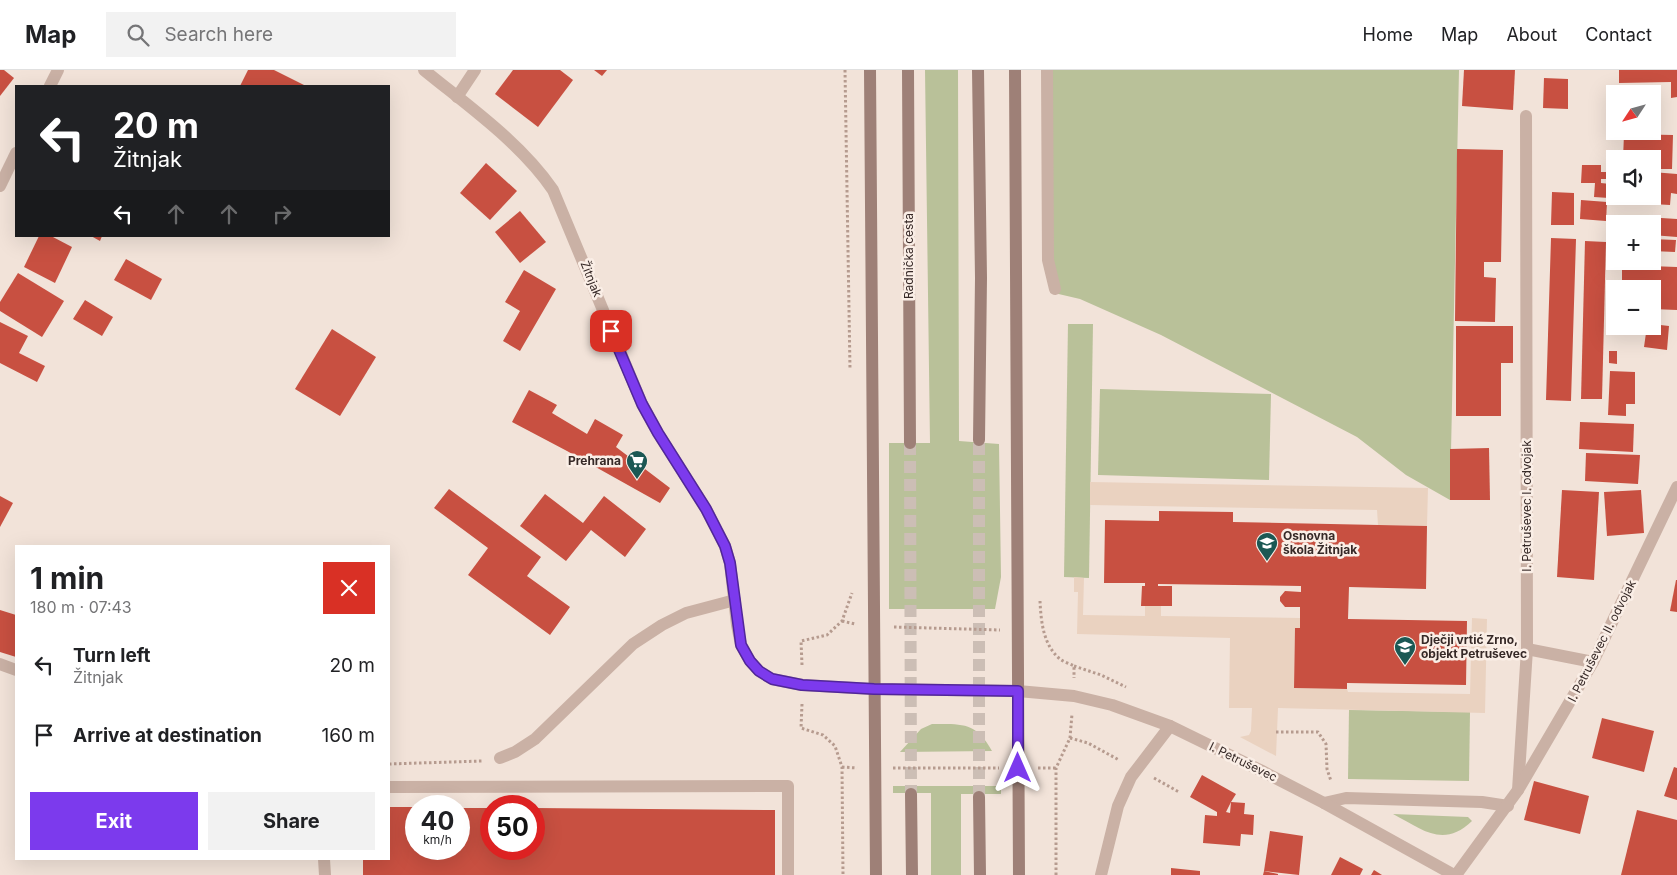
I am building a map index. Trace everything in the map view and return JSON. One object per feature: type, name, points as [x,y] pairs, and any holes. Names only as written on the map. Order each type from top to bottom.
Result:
[{"type":"main road","points":[[870,70],[876,875]]},
{"type":"main road","name":"Radnička cesta","points":[[908,70],[910,443]]},
{"type":"main road","points":[[978,70],[981,278],[979,440]]},
{"type":"main road","points":[[1015,70],[1019,875]]},
{"type":"main road","points":[[911,794],[912,875]]},
{"type":"main road","points":[[979,797],[980,875]]},
{"type":"street","points":[[50,85],[58,70]]},
{"type":"street","name":"Žitnjak","points":[[424,70],[526,155],[553,190],[642,404],[706,509],[725,546],[741,645],[750,661],[759,671],[772,679],[802,685],[874,689],[1018,691]]},
{"type":"street","points":[[457,97],[475,70]]},
{"type":"street","points":[[1048,70],[1048,260],[1056,289]]},
{"type":"street","name":"I. Petruševec I. odvojak","points":[[1455,875],[1518,790],[1527,649],[1526,116]]},
{"type":"street","points":[[0,186],[15,156]]},
{"type":"street","name":"I. Petruševec II. odvojak","points":[[1518,790],[1593,662],[1677,487]]},
{"type":"street","points":[[500,758],[515,752],[535,740],[633,644],[662,625],[686,613],[735,600]]},
{"type":"street","points":[[1527,649],[1593,662]]},
{"type":"street","points":[[0,664],[15,670]]},
{"type":"street","name":"I. Petruševec","points":[[1018,691],[1074,696],[1131,711],[1170,726],[1324,803],[1455,875]]},
{"type":"street","points":[[1101,875],[1118,806],[1131,777],[1170,726]]},
{"type":"street","points":[[390,787],[788,786],[788,875]]},
{"type":"street","points":[[1324,803],[1346,798],[1482,802],[1508,806]]},
{"type":"street","points":[[324,860],[325,875]]},
{"type":"path","points":[[845,70],[850,374]]},
{"type":"path","points":[[802,648],[802,640],[827,635],[842,622],[852,595],[852,586]]},
{"type":"path","points":[[842,622],[849,623]]},
{"type":"path","points":[[889,627],[986,630]]},
{"type":"path","points":[[1043,631],[1049,646],[1060,659],[1074,666],[1075,670]]},
{"type":"path","points":[[801,721],[801,728],[822,735],[836,746],[842,768],[843,875]]},
{"type":"path","points":[[1276,732],[1318,732],[1326,744],[1327,769],[1331,781]]},
{"type":"path","points":[[1056,875],[1056,768],[1070,735]]},
{"type":"path","points":[[390,764],[474,762],[500,758]]},
{"type":"path","points":[[842,768],[855,768]]},
{"type":"path","points":[[896,768],[998,768]]},
{"type":"path","points":[[1046,768],[1056,768]]},
{"type":"green space","points":[[925,70],[958,70],[959,441],[999,444],[1001,577],[995,609],[889,609],[889,443],[930,443]]},
{"type":"green space","points":[[1053,70],[1459,70],[1450,500],[1406,475],[1357,437],[1161,335],[1080,299],[1050,292]]},
{"type":"green space","points":[[1068,324],[1093,324],[1089,578],[1064,577]]},
{"type":"green space","points":[[1100,389],[1271,394],[1269,480],[1098,475]]},
{"type":"green space","points":[[1349,710],[1470,712],[1469,781],[1348,779]]},
{"type":"green space","points":[[932,724],[952,724],[968,727],[980,735],[992,751],[900,752],[921,729]]},
{"type":"green space","points":[[893,786],[1001,786],[1001,794],[961,794],[961,875],[931,875],[931,793],[893,793]]},
{"type":"green space","points":[[1393,814],[1468,817],[1472,821],[1451,834],[1442,835],[1432,834]]},
{"type":"shaded area","points":[[1090,482],[1428,488],[1427,526],[1378,525],[1377,510],[1090,505]]},
{"type":"shaded area","points":[[1074,577],[1084,578],[1083,615],[1145,616],[1145,606],[1161,606],[1161,616],[1300,618],[1300,628],[1295,629],[1294,688],[1347,689],[1348,692],[1470,694],[1472,618],[1487,619],[1485,713],[1278,708],[1276,756],[1240,737],[1249,735],[1251,731],[1252,708],[1229,708],[1230,638],[1077,634],[1078,592],[1074,592]]},
{"type":"building","points":[[0,70],[4,70],[14,78],[0,96]]},
{"type":"building","points":[[248,70],[274,70],[304,85],[240,85]]},
{"type":"building","points":[[513,70],[560,70],[573,80],[538,127],[495,94]]},
{"type":"building","points":[[594,70],[607,70],[602,76]]},
{"type":"building","points":[[1464,70],[1515,70],[1513,110],[1462,106]]},
{"type":"building","points":[[1619,70],[1677,70],[1677,97],[1671,98],[1671,82],[1619,83]]},
{"type":"building","points":[[1544,78],[1568,79],[1568,109],[1543,108]]},
{"type":"building","points":[[1661,135],[1673,135],[1672,169],[1661,169],[1661,150],[1623,150],[1624,140],[1661,140]]},
{"type":"building","points":[[1457,149],[1503,150],[1501,262],[1484,262],[1484,277],[1496,278],[1495,322],[1455,321]]},
{"type":"building","points":[[486,163],[517,191],[490,220],[460,193]]},
{"type":"building","points":[[1582,165],[1601,165],[1601,172],[1606,172],[1606,179],[1601,179],[1601,183],[1606,184],[1606,198],[1594,197],[1595,183],[1581,183]]},
{"type":"building","points":[[1661,173],[1677,174],[1677,194],[1671,193],[1670,205],[1661,204]]},
{"type":"building","points":[[1552,192],[1574,193],[1574,225],[1551,225]]},
{"type":"building","points":[[1581,200],[1606,202],[1606,221],[1580,219]]},
{"type":"building","points":[[520,211],[546,242],[520,263],[495,232]]},
{"type":"building","points":[[1661,218],[1677,219],[1677,237],[1661,236]]},
{"type":"building","points":[[39,237],[53,237],[72,247],[55,283],[24,267]]},
{"type":"building","points":[[93,237],[102,237],[100,241]]},
{"type":"building","points":[[1551,238],[1576,239],[1571,401],[1546,400]]},
{"type":"building","points":[[1661,239],[1676,240],[1675,252],[1661,251]]},
{"type":"building","points":[[1585,241],[1606,242],[1602,399],[1581,399]]},
{"type":"building","points":[[126,259],[162,279],[151,300],[114,280]]},
{"type":"building","points":[[1661,266],[1677,267],[1677,310],[1661,309],[1661,280],[1622,280],[1622,270],[1661,270]]},
{"type":"building","points":[[524,270],[556,289],[520,351],[503,341],[520,311],[505,302]]},
{"type":"building","points":[[18,273],[64,301],[42,337],[0,311],[0,302]]},
{"type":"building","points":[[85,300],[113,317],[102,336],[73,319]]},
{"type":"building","points":[[0,322],[28,336],[19,353],[45,366],[37,382],[0,363]]},
{"type":"building","points":[[1661,325],[1669,326],[1667,350],[1644,347],[1646,335],[1661,335]]},
{"type":"building","points":[[1456,326],[1513,326],[1513,363],[1501,363],[1501,416],[1456,416]]},
{"type":"building","points":[[332,329],[376,357],[340,416],[295,389]]},
{"type":"building","points":[[1609,351],[1617,351],[1617,364],[1609,363]]},
{"type":"building","points":[[1610,371],[1635,372],[1635,404],[1626,404],[1626,416],[1608,415]]},
{"type":"building","points":[[529,390],[557,405],[552,413],[587,434],[595,419],[623,435],[616,447],[670,488],[660,503],[512,422]]},
{"type":"building","points":[[1580,422],[1634,424],[1633,452],[1579,449]]},
{"type":"building","points":[[1489,448],[1490,500],[1450,500],[1450,449]]},
{"type":"building","points":[[1586,453],[1640,455],[1638,484],[1585,481]]},
{"type":"building","points":[[449,489],[541,557],[527,576],[570,607],[550,635],[468,575],[488,548],[434,508]]},
{"type":"building","points":[[1562,490],[1599,492],[1594,580],[1557,577]]},
{"type":"building","points":[[1641,490],[1644,533],[1607,536],[1604,492]]},
{"type":"building","points":[[545,494],[583,523],[604,496],[646,529],[625,557],[591,530],[566,561],[520,526]]},
{"type":"building","points":[[0,496],[13,503],[0,527]]},
{"type":"building","points":[[1159,511],[1233,512],[1233,522],[1427,526],[1426,589],[1349,587],[1348,619],[1467,621],[1466,685],[1347,683],[1347,689],[1294,688],[1295,628],[1300,628],[1300,607],[1285,607],[1280,601],[1280,597],[1285,591],[1301,592],[1301,586],[1158,584],[1158,586],[1172,586],[1172,606],[1141,606],[1142,586],[1145,586],[1145,583],[1104,583],[1105,520],[1159,521]]},
{"type":"building","points":[[1677,580],[1677,612],[1670,611]]},
{"type":"building","points":[[0,610],[15,615],[15,657],[0,652]]},
{"type":"building","points":[[1602,718],[1654,731],[1644,772],[1592,758]]},
{"type":"building","points":[[1674,767],[1677,768],[1677,800],[1664,796]]},
{"type":"building","points":[[1202,775],[1236,794],[1231,802],[1245,803],[1244,814],[1254,815],[1253,835],[1241,834],[1240,846],[1203,843],[1205,815],[1217,816],[1217,812],[1190,797]],"holes":[[[1231,802],[1230,813],[1226,812]]]},
{"type":"building","points":[[1534,781],[1589,796],[1580,834],[1524,820]]},
{"type":"building","points":[[390,807],[405,807],[405,860],[470,860],[470,808],[480,808],[480,860],[545,860],[545,808],[775,810],[775,875],[363,875],[363,860],[390,860]]},
{"type":"building","points":[[1637,810],[1677,820],[1677,875],[1621,875]]},
{"type":"building","points":[[1270,831],[1303,836],[1299,875],[1264,871]]},
{"type":"building","points":[[1340,857],[1363,869],[1360,875],[1331,875]]},
{"type":"building","points":[[1171,868],[1200,871],[1200,875],[1171,875]]},
{"type":"building","points":[[1374,870],[1382,875],[1371,875]]},
{"type":"building","points":[[1264,871],[1278,874],[1278,875],[1263,875]]},
{"type":"tunnel","points":[[979,440],[979,797]]},
{"type":"tunnel","points":[[910,443],[911,794]]},
{"type":"place","name":"Prehrana","points":[[637,480]]},
{"type":"place","name":"Osnovna škola Žitnjak","points":[[1267,562]]},
{"type":"place","name":"Dječji vrtić Zrno, objekt Petruševec","points":[[1405,666]]},
{"type":"route","points":[[611,331],[642,404],[706,509],[725,546],[730,563],[741,645],[750,661],[759,671],[772,679],[802,685],[874,689],[1018,691],[1018,768]]}]
